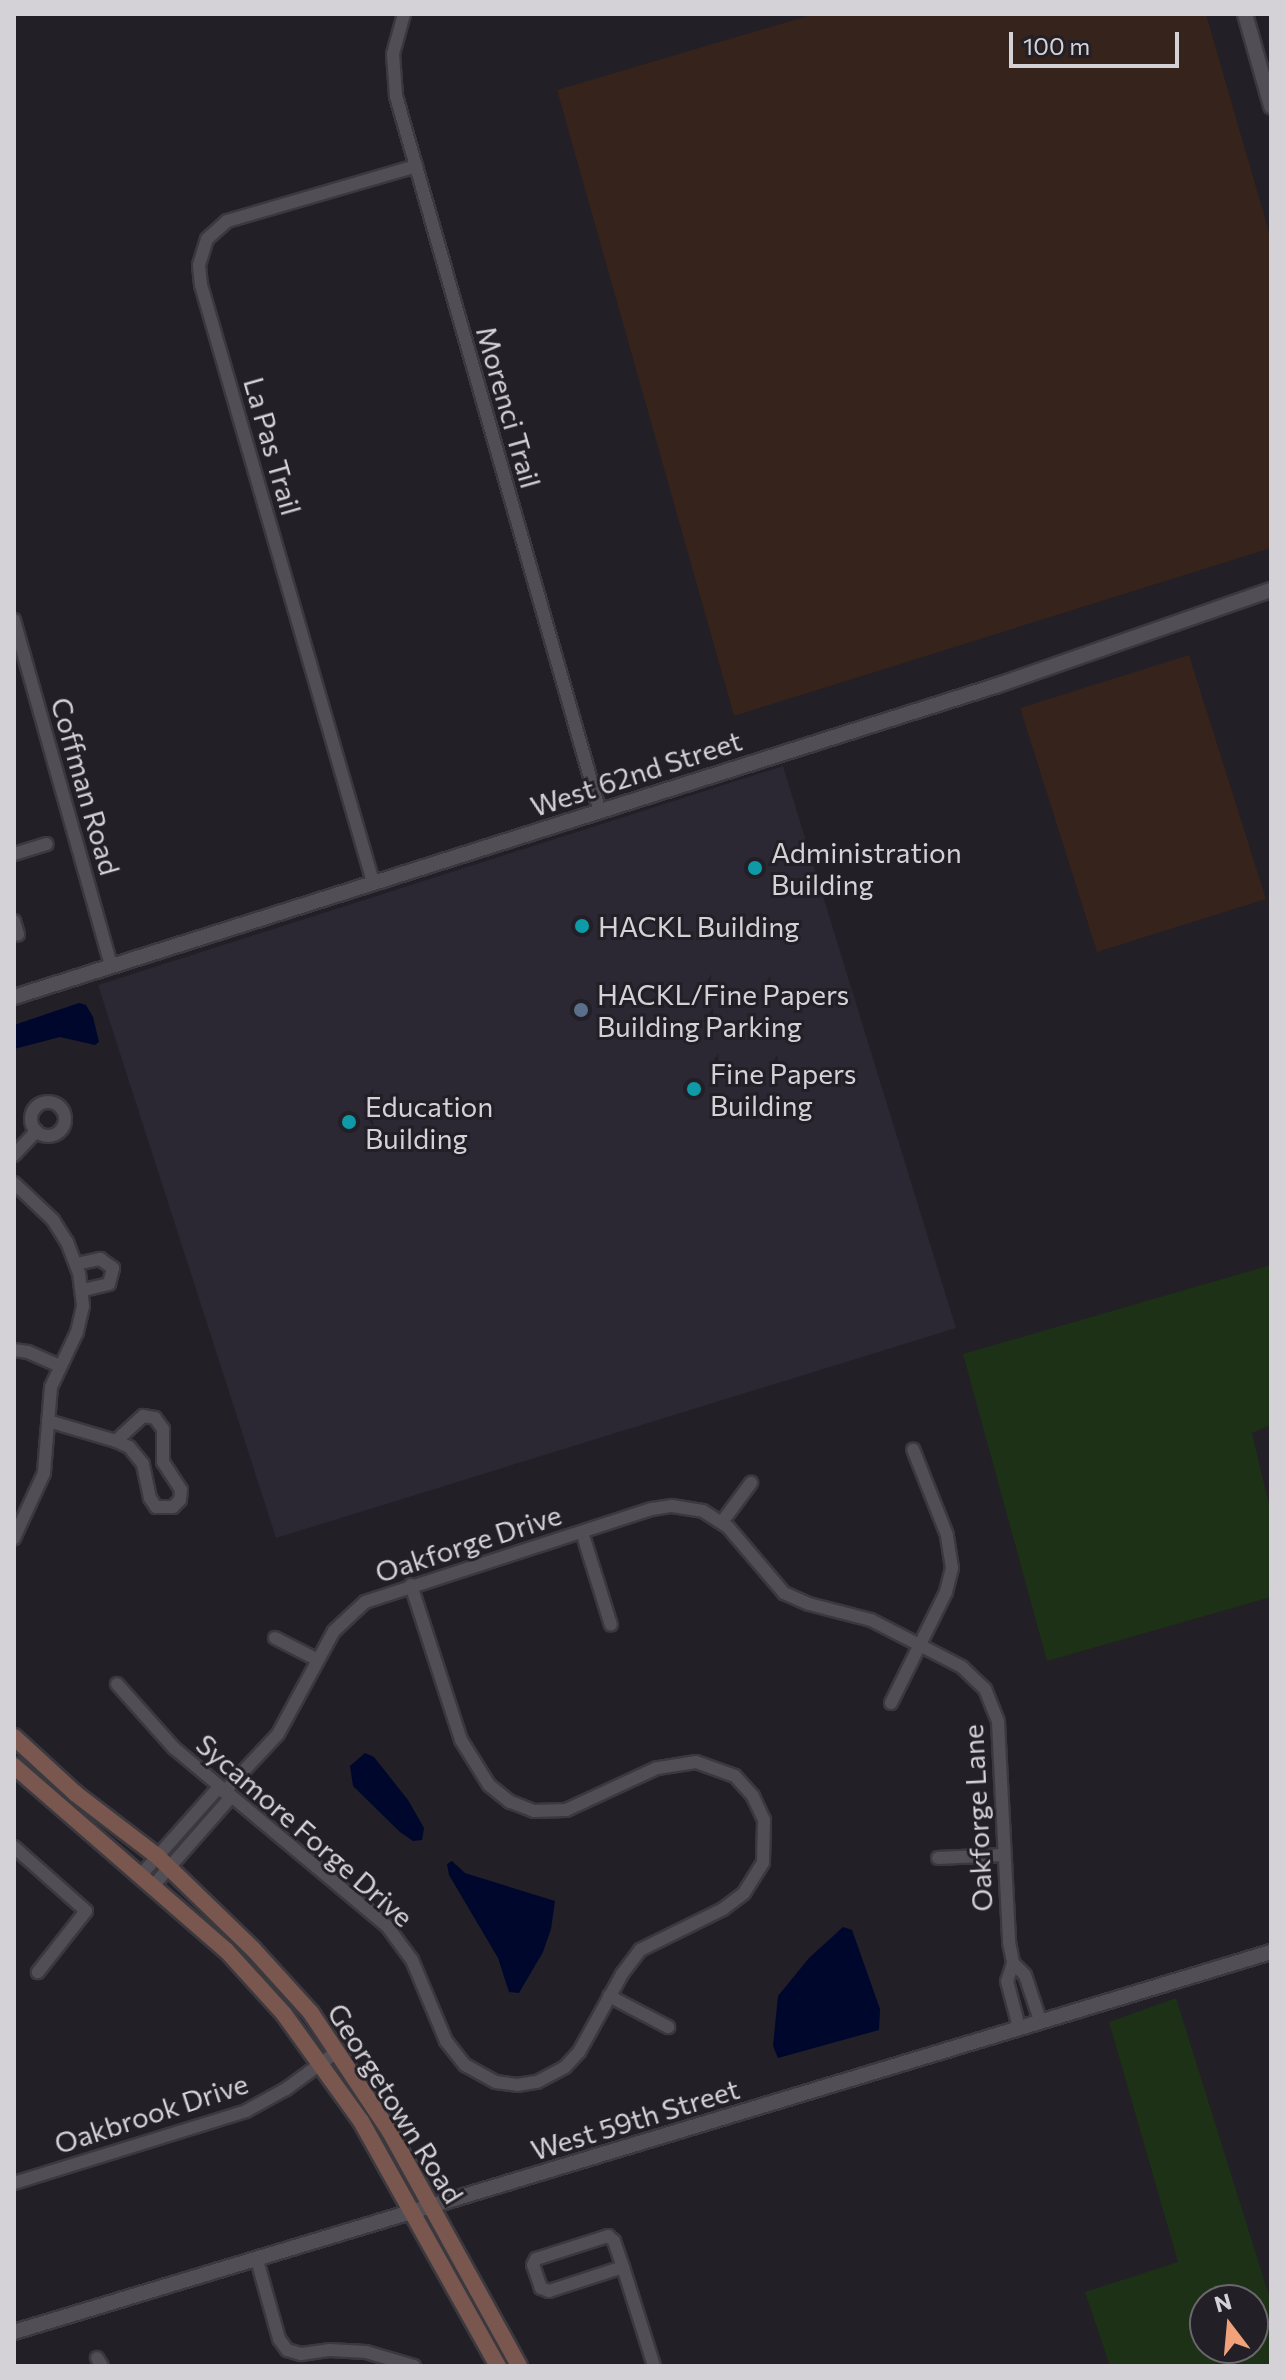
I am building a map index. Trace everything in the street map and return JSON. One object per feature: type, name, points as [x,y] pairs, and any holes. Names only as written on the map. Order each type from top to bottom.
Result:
[{"type":"main road","name":"Georgetown Road","points":[[14,1737],[76,1794],[163,1862],[276,1973],[338,2051],[374,2106],[519,2366]]},
{"type":"main road","name":"Georgetown Road","points":[[14,1766],[147,1880],[261,1986],[361,2121],[415,2212],[498,2366]]},
{"type":"street","name":"Morenci Trail","points":[[404,14],[395,42],[393,76],[600,812]]},
{"type":"street","points":[[1245,14],[1271,106]]},
{"type":"street","name":"La Pas Trail","points":[[373,882],[201,285],[199,265],[207,239],[227,221],[416,166]]},
{"type":"street","name":"West 62nd Street","points":[[14,997],[995,686],[1271,590]]},
{"type":"street","name":"Coffman Road","points":[[14,620],[111,966]]},
{"type":"street","points":[[14,854],[46,844]]},
{"type":"street","points":[[14,1155],[36,1131]]},
{"type":"street","points":[[14,1183],[59,1228],[76,1264],[82,1290],[80,1323],[50,1390],[44,1473],[14,1538]]},
{"type":"street","points":[[76,1264],[105,1260],[113,1272],[109,1284],[82,1290]]},
{"type":"street","points":[[14,1350],[28,1352],[59,1366]]},
{"type":"street","points":[[48,1421],[129,1447],[143,1464],[150,1498],[156,1507],[162,1509],[176,1505],[181,1490],[163,1462],[163,1429],[157,1420],[143,1416],[116,1441]]},
{"type":"street","points":[[891,1703],[947,1589],[952,1559],[947,1535],[913,1449]]},
{"type":"street","points":[[722,1522],[751,1483]]},
{"type":"street","name":"Oakforge Drive","points":[[147,1880],[278,1734],[337,1627],[352,1611],[375,1597],[411,1585],[672,1506],[703,1511],[722,1522]]},
{"type":"street","name":"Oakforge Lane","points":[[722,1522],[784,1593],[809,1604],[866,1618],[920,1645],[971,1674],[994,1708],[999,1733],[1007,1926],[1013,1963],[1025,1975],[1040,2020]]},
{"type":"street","points":[[582,1532],[611,1625]]},
{"type":"street","name":"Sycamore Forge Drive","points":[[117,1684],[174,1748],[394,1934],[417,1969],[451,2050],[477,2074],[517,2085],[552,2076],[579,2052],[609,1996],[640,1950],[723,1909],[751,1885],[761,1866],[766,1846],[765,1825],[758,1805],[735,1776],[706,1763],[690,1761],[657,1768],[566,1810],[534,1811],[510,1802],[486,1780],[461,1740],[411,1585]]},
{"type":"street","points":[[275,1638],[318,1660]]},
{"type":"street","points":[[16,1852],[86,1911],[38,1972]]},
{"type":"street","points":[[938,1858],[1004,1855]]},
{"type":"street","name":"West 59th Street","points":[[14,2332],[1271,1952]]},
{"type":"street","points":[[1013,1963],[1007,1981],[1019,2027]]},
{"type":"street","points":[[609,1996],[668,2027]]},
{"type":"street","name":"Oakbrook Drive","points":[[14,2183],[238,2114],[273,2097],[338,2051]]},
{"type":"street","points":[[623,2267],[546,2291],[540,2287],[533,2262],[608,2236],[614,2241],[623,2267],[654,2366]]},
{"type":"street","points":[[257,2260],[279,2339],[290,2352],[361,2352],[414,2366]]},
{"type":"street","points":[[285,2366],[290,2352]]},
{"type":"street","points":[[359,2366],[361,2352]]},
{"type":"shaded area","points":[[814,14],[1206,14],[1271,239],[1271,548],[734,716],[557,90]]},
{"type":"shaded area","points":[[1189,655],[1266,899],[1097,952],[1020,708]]},
{"type":"shaded area","points":[[783,766],[956,1328],[276,1538],[98,985]]},
{"type":"green space","points":[[1271,1265],[1271,1425],[1252,1433],[1271,1513],[1271,1597],[1047,1661],[963,1354]]},
{"type":"green space","points":[[1176,1998],[1265,2284],[1189,2284],[1189,2364],[1269,2364],[1269,2296],[1271,2366],[1110,2366],[1085,2292],[1178,2262],[1109,2022]]},
{"type":"water","points":[[79,1003],[86,1005],[93,1017],[99,1042],[95,1045],[60,1037],[14,1049],[14,1025]]},
{"type":"water","points":[[365,1753],[374,1757],[408,1800],[424,1828],[422,1840],[413,1841],[400,1832],[353,1786],[350,1766]]},
{"type":"water","points":[[452,1861],[465,1873],[555,1901],[551,1929],[543,1952],[519,1993],[509,1992],[498,1958],[449,1875],[447,1864]]},
{"type":"water","points":[[843,1927],[852,1930],[880,2009],[879,2030],[778,2058],[773,2046],[778,1996],[809,1958]]},
{"type":"place","name":"Administration Building","points":[[755,868]]},
{"type":"place","name":"HACKL Building","points":[[582,926]]},
{"type":"place","name":"HACKL/Fine Papers Building Parking","points":[[581,1010]]},
{"type":"place","name":"Fine Papers Building","points":[[694,1089]]},
{"type":"place","name":"Education Building","points":[[349,1122]]}]
